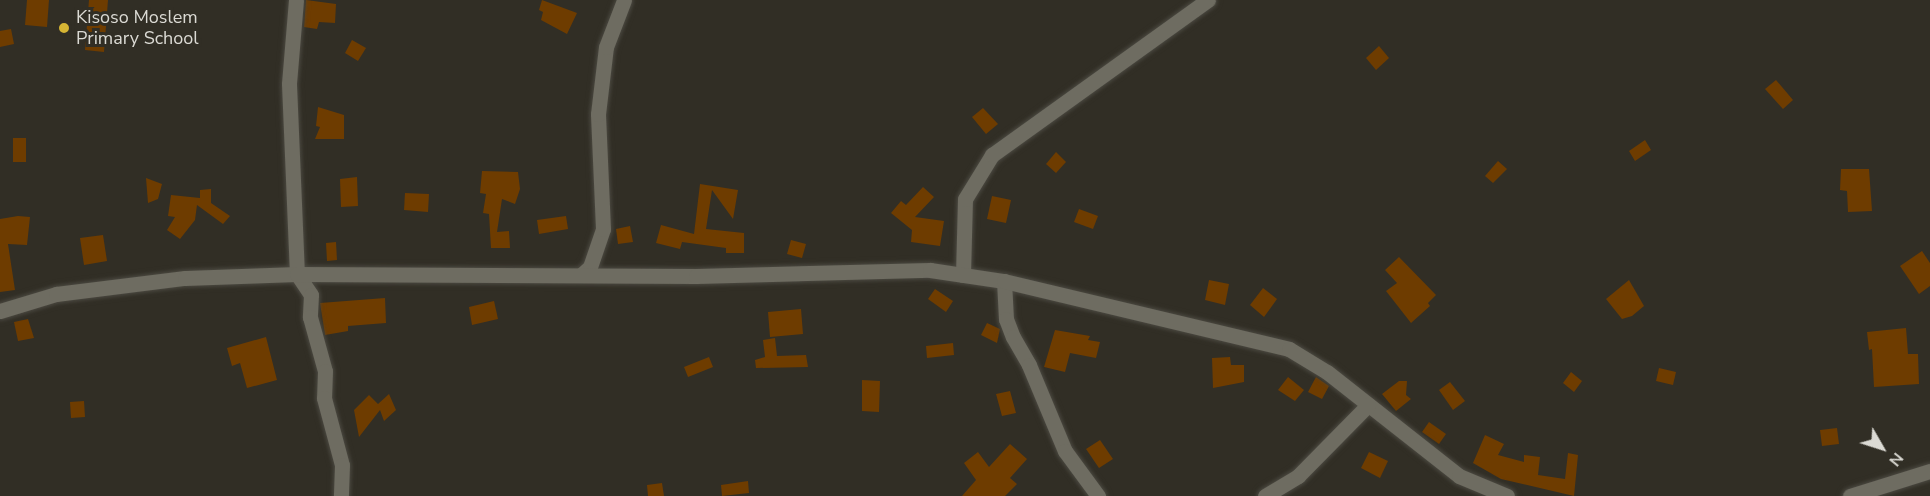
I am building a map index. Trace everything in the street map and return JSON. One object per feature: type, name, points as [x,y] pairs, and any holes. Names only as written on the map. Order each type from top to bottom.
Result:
[{"type":"street","points":[[296,0],[289,84],[297,274],[310,295],[310,317],[325,371],[324,398],[342,465],[341,496]]},
{"type":"street","points":[[581,275],[590,267],[603,228],[598,114],[606,47],[624,0]]},
{"type":"street","points":[[963,274],[965,199],[992,155],[1208,0]]},
{"type":"street","points":[[0,311],[56,294],[185,278],[297,274],[581,275],[930,270],[963,274],[1004,281],[1289,349],[1327,372],[1459,476],[1507,496]]},
{"type":"street","points":[[1004,281],[1006,319],[1013,337],[1029,365],[1065,451],[1098,496]]},
{"type":"street","points":[[1265,496],[1298,476],[1368,405]]},
{"type":"street","points":[[1850,496],[1930,471]]},
{"type":"building","points":[[27,0],[49,0],[47,27],[25,25]]},
{"type":"building","points":[[89,0],[108,0],[104,52],[85,50]]},
{"type":"building","points":[[306,0],[336,4],[335,23],[319,22],[317,29],[304,27]]},
{"type":"building","points":[[542,0],[577,13],[567,34],[541,20],[543,12],[539,10]]},
{"type":"building","points":[[11,29],[14,44],[0,47],[0,31]]},
{"type":"building","points":[[352,40],[366,48],[358,61],[345,53]]},
{"type":"building","points":[[1379,46],[1389,58],[1376,70],[1366,58]]},
{"type":"building","points":[[1776,80],[1793,100],[1783,109],[1765,89]]},
{"type":"building","points":[[318,107],[344,115],[344,139],[315,139],[320,127],[316,126]]},
{"type":"building","points":[[983,108],[998,124],[986,134],[972,117]]},
{"type":"building","points":[[13,138],[26,138],[26,162],[13,162]]},
{"type":"building","points":[[1645,140],[1651,150],[1635,161],[1629,151]]},
{"type":"building","points":[[1056,152],[1066,162],[1056,173],[1046,164]]},
{"type":"building","points":[[1498,161],[1507,169],[1493,183],[1485,176]]},
{"type":"building","points":[[1841,169],[1869,169],[1872,211],[1848,212],[1847,191],[1840,190]]},
{"type":"building","points":[[482,171],[518,172],[520,189],[515,204],[502,199],[497,232],[509,231],[510,248],[491,248],[489,214],[483,213],[486,194],[480,193]]},
{"type":"building","points":[[357,177],[358,206],[341,207],[340,179]]},
{"type":"building","points":[[146,178],[162,184],[158,199],[148,203]]},
{"type":"building","points":[[700,184],[738,190],[733,219],[712,190],[706,229],[744,233],[744,253],[726,253],[726,248],[682,242],[680,249],[656,243],[661,225],[694,234]]},
{"type":"building","points":[[923,187],[934,197],[915,217],[944,221],[940,246],[911,242],[912,230],[891,213],[901,201],[906,205]]},
{"type":"building","points":[[211,189],[211,203],[230,216],[223,224],[197,205],[195,220],[180,239],[167,230],[175,217],[168,216],[171,195],[200,198],[200,190]]},
{"type":"building","points":[[405,193],[429,194],[428,212],[404,210]]},
{"type":"building","points":[[992,196],[1011,200],[1006,223],[987,219]]},
{"type":"building","points":[[1079,209],[1098,216],[1093,229],[1074,222]]},
{"type":"building","points":[[566,216],[568,229],[539,234],[537,220]]},
{"type":"building","points":[[30,217],[27,245],[8,244],[15,290],[0,292],[0,219]]},
{"type":"building","points":[[630,226],[633,242],[618,244],[616,229]]},
{"type":"building","points":[[103,235],[107,261],[84,265],[80,238]]},
{"type":"building","points":[[791,240],[806,244],[802,258],[787,254]]},
{"type":"building","points":[[336,242],[337,260],[327,261],[326,243]]},
{"type":"building","points":[[1922,251],[1930,263],[1930,286],[1919,294],[1900,266]]},
{"type":"building","points":[[1399,257],[1436,295],[1428,303],[1430,306],[1411,323],[1386,291],[1397,283],[1385,270]]},
{"type":"building","points":[[1209,280],[1229,284],[1225,305],[1205,300]]},
{"type":"building","points":[[1629,280],[1644,306],[1632,316],[1622,319],[1606,299]]},
{"type":"building","points":[[1263,288],[1277,299],[1264,317],[1250,305]]},
{"type":"building","points":[[935,289],[953,301],[946,312],[928,299]]},
{"type":"building","points":[[385,298],[386,323],[348,326],[348,331],[325,335],[320,303]]},
{"type":"building","points":[[494,301],[498,319],[472,325],[469,307]]},
{"type":"building","points":[[801,309],[803,334],[770,337],[768,312]]},
{"type":"building","points":[[28,319],[34,338],[18,341],[14,322]]},
{"type":"building","points":[[987,323],[1000,329],[997,343],[981,335]]},
{"type":"building","points":[[1906,328],[1908,354],[1918,354],[1919,384],[1874,387],[1872,349],[1869,350],[1867,332]]},
{"type":"building","points":[[1055,330],[1090,336],[1088,340],[1100,342],[1096,358],[1070,353],[1065,372],[1044,367]]},
{"type":"building","points":[[266,337],[277,380],[247,388],[240,363],[232,366],[227,348]]},
{"type":"building","points":[[775,338],[777,356],[806,355],[808,367],[756,368],[755,360],[765,357],[763,340]]},
{"type":"building","points":[[953,343],[954,355],[927,358],[926,346]]},
{"type":"building","points":[[709,357],[713,367],[688,377],[684,367]]},
{"type":"building","points":[[1230,357],[1231,365],[1244,365],[1244,382],[1213,388],[1212,358]]},
{"type":"building","points":[[1659,368],[1676,372],[1673,385],[1656,381]]},
{"type":"building","points":[[1571,372],[1582,381],[1574,392],[1563,383]]},
{"type":"building","points":[[1288,377],[1304,390],[1295,401],[1278,390]]},
{"type":"building","points":[[1316,377],[1329,386],[1322,399],[1308,392]]},
{"type":"building","points":[[862,380],[880,381],[879,412],[862,411]]},
{"type":"building","points":[[1399,381],[1407,381],[1406,395],[1411,399],[1396,411],[1382,394]]},
{"type":"building","points":[[1450,382],[1465,401],[1453,410],[1439,390]]},
{"type":"building","points":[[1010,391],[1016,413],[1002,416],[996,394]]},
{"type":"building","points":[[389,394],[396,410],[384,421],[380,410],[359,437],[354,410],[369,395],[378,404]]},
{"type":"building","points":[[84,401],[85,417],[71,418],[70,402]]},
{"type":"building","points":[[1429,422],[1446,434],[1439,444],[1422,432]]},
{"type":"building","points":[[1837,428],[1839,444],[1822,446],[1820,430]]},
{"type":"building","points":[[1485,435],[1504,444],[1498,455],[1524,462],[1524,455],[1540,457],[1538,475],[1565,479],[1568,453],[1578,455],[1574,496],[1501,479],[1473,463]]},
{"type":"building","points":[[1100,440],[1113,459],[1099,468],[1086,449]]},
{"type":"building","points":[[1010,444],[1027,459],[1010,478],[1017,484],[1005,496],[962,496],[976,480],[964,463],[978,452],[989,467]]},
{"type":"building","points":[[1369,452],[1388,461],[1380,478],[1361,468]]},
{"type":"building","points":[[748,481],[749,493],[722,496],[721,485]]},
{"type":"building","points":[[662,483],[664,496],[648,496],[647,485]]},
{"type":"place","name":"Kisoso Moslem Primary School","points":[[64,28]]}]
